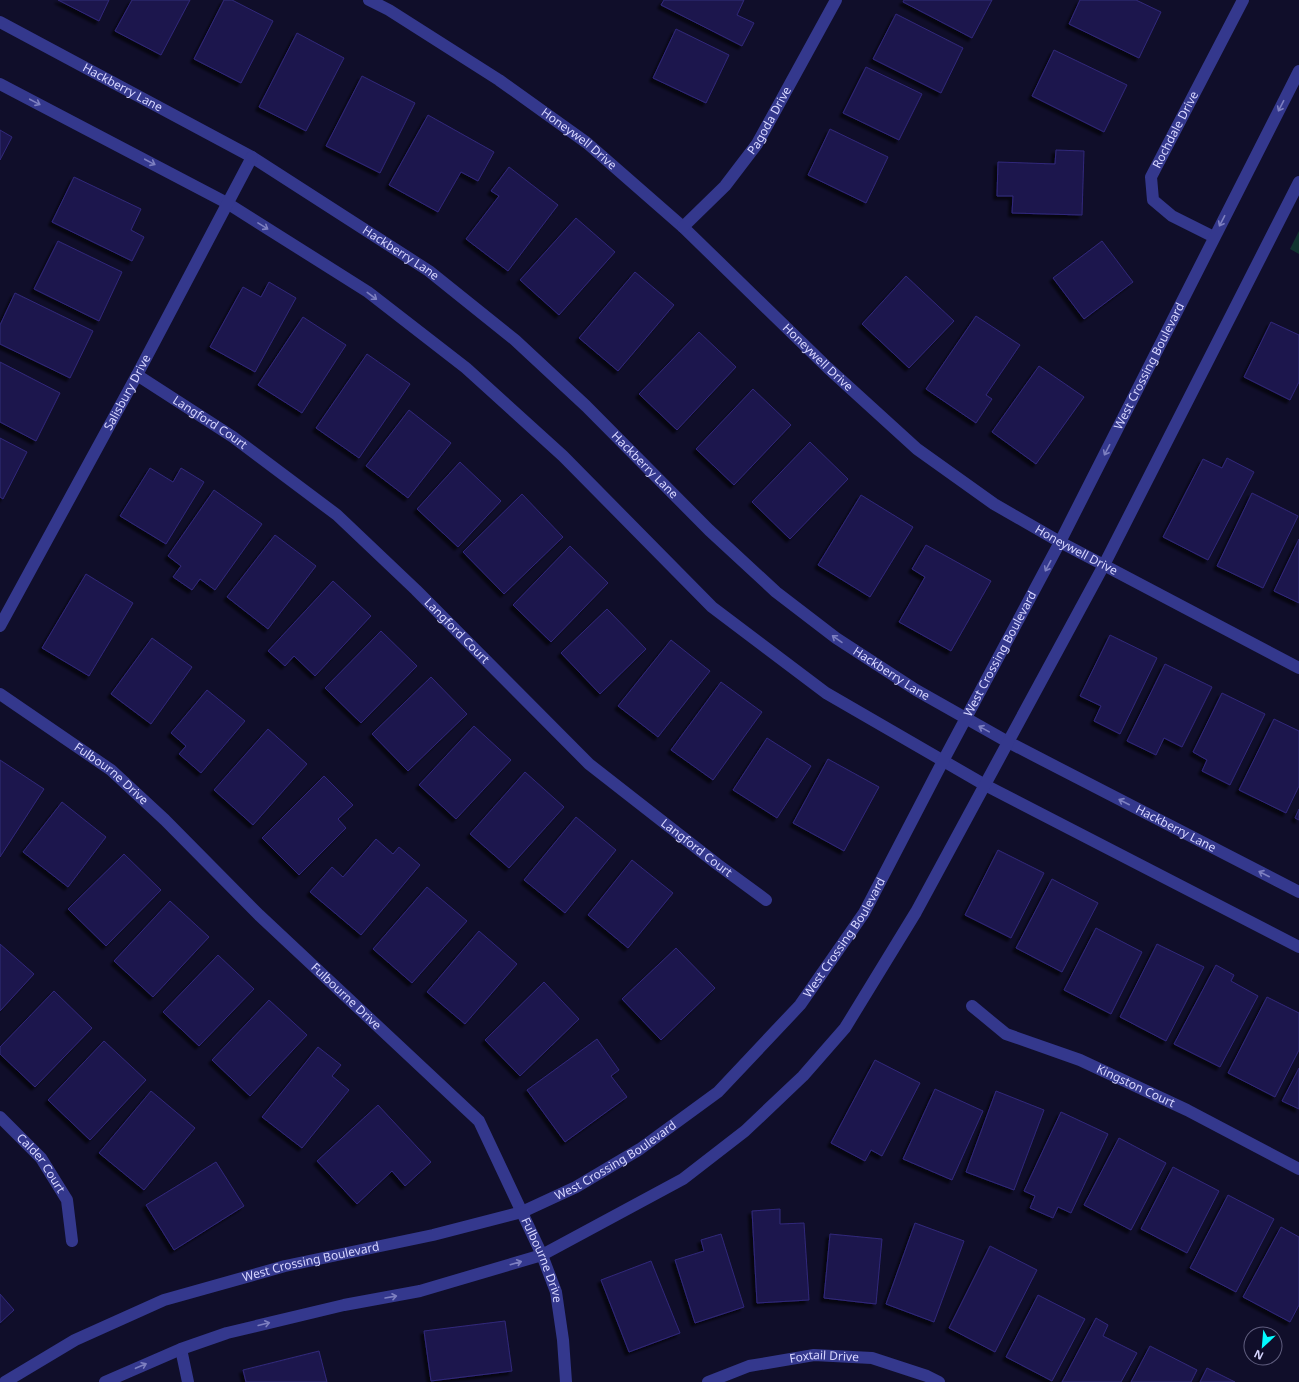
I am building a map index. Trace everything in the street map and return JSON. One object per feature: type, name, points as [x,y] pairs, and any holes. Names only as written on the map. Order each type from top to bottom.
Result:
[{"type":"street","name":"Honeywell Drive","points":[[369,0],[389,10],[499,80],[581,139],[683,227],[828,368],[917,449],[994,504],[1060,542],[1299,668]]},
{"type":"street","name":"Pagoda Drive","points":[[683,227],[725,186],[757,144],[836,0]]},
{"type":"street","name":"Rochdale Drive","points":[[1214,238],[1172,216],[1154,200],[1151,177],[1243,0]]},
{"type":"street","name":"Hackberry Lane","points":[[0,22],[252,156],[429,271],[520,345],[586,406],[709,530],[776,592],[836,638],[916,690],[966,719],[1299,892]]},
{"type":"street","name":"West Crossing Boulevard","points":[[5,1382],[76,1340],[164,1300],[285,1266],[433,1235],[522,1212],[576,1187],[640,1149],[718,1092],[800,1005],[864,913],[1060,542],[1299,71]]},
{"type":"street","points":[[0,84],[227,203],[368,292],[466,368],[563,456],[712,607],[826,693],[985,785],[1299,947]]},
{"type":"street","name":"Salisbury Drive","points":[[0,626],[137,375],[252,156]]},
{"type":"street","points":[[105,1382],[181,1349],[235,1331],[344,1305],[420,1291],[542,1255],[683,1180],[745,1131],[803,1076],[845,1028],[916,912],[1104,565],[1299,182]]},
{"type":"street","name":"Langford Court","points":[[137,375],[233,437],[337,515],[416,590],[589,764],[766,900]]},
{"type":"street","name":"Fulbourne Drive","points":[[0,694],[112,770],[165,820],[259,915],[479,1120],[542,1255],[556,1292],[563,1340],[566,1382]]},
{"type":"street","name":"Kingston Court","points":[[972,1006],[1006,1034],[1080,1060],[1187,1110],[1299,1169]]},
{"type":"street","name":"Calder Court","points":[[0,1117],[41,1158],[67,1200],[72,1241]]},
{"type":"street","points":[[181,1349],[188,1382]]},
{"type":"street","name":"Foxtail Drive","points":[[708,1382],[749,1366],[814,1355],[872,1358],[927,1376],[940,1382]]},
{"type":"green space","points":[[1299,231],[1299,254],[1290,249]]},
{"type":"building","points":[[58,0],[109,0],[99,21]]},
{"type":"building","points":[[132,0],[190,0],[161,55],[115,31]]},
{"type":"building","points":[[224,0],[232,0],[273,21],[241,83],[194,59]]},
{"type":"building","points":[[664,0],[744,0],[737,15],[754,23],[742,46],[661,5]]},
{"type":"building","points":[[904,0],[992,0],[972,38],[903,2]]},
{"type":"building","points":[[1080,0],[1136,0],[1161,12],[1139,58],[1069,24]]},
{"type":"building","points":[[896,14],[963,48],[941,93],[873,59]]},
{"type":"building","points":[[676,29],[729,55],[706,103],[653,78]]},
{"type":"building","points":[[297,33],[344,58],[306,131],[259,107]]},
{"type":"building","points":[[1054,50],[1127,85],[1104,132],[1032,96]]},
{"type":"building","points":[[866,67],[922,94],[899,140],[843,113]]},
{"type":"building","points":[[362,76],[415,103],[380,173],[326,146]]},
{"type":"building","points":[[428,115],[494,152],[478,181],[461,172],[438,212],[389,185]]},
{"type":"building","points":[[830,129],[888,157],[866,203],[808,175]]},
{"type":"building","points":[[0,130],[12,137],[0,160]]},
{"type":"building","points":[[1056,150],[1084,151],[1082,215],[1012,213],[1013,196],[997,196],[998,162],[1055,164]]},
{"type":"building","points":[[509,167],[558,205],[508,271],[466,239],[499,196],[491,191]]},
{"type":"building","points":[[74,177],[141,209],[131,230],[144,237],[132,261],[52,222]]},
{"type":"building","points":[[576,218],[615,252],[559,315],[520,280]]},
{"type":"building","points":[[58,241],[122,272],[99,321],[34,289]]},
{"type":"building","points":[[1102,241],[1133,282],[1084,319],[1053,278]]},
{"type":"building","points":[[635,272],[674,305],[618,371],[579,338]]},
{"type":"building","points":[[906,276],[954,321],[909,368],[862,324]]},
{"type":"building","points":[[269,282],[296,298],[255,372],[210,347],[243,287],[261,297]]},
{"type":"building","points":[[15,293],[93,331],[70,378],[0,344],[0,325]]},
{"type":"building","points":[[976,316],[1020,345],[986,395],[992,399],[976,423],[926,389]]},
{"type":"building","points":[[303,317],[346,345],[302,413],[258,385]]},
{"type":"building","points":[[1271,322],[1299,335],[1299,382],[1290,400],[1244,377]]},
{"type":"building","points":[[699,332],[736,367],[677,430],[639,394]]},
{"type":"building","points":[[367,354],[410,384],[359,458],[316,428]]},
{"type":"building","points":[[0,362],[60,393],[36,441],[0,422]]},
{"type":"building","points":[[1039,366],[1084,397],[1036,464],[992,432]]},
{"type":"building","points":[[753,389],[791,425],[734,485],[696,449]]},
{"type":"building","points":[[409,410],[451,443],[408,498],[366,466]]},
{"type":"building","points":[[0,438],[27,452],[3,499],[0,497]]},
{"type":"building","points":[[810,442],[848,479],[790,539],[752,502]]},
{"type":"building","points":[[1227,458],[1254,472],[1208,560],[1163,537],[1203,459],[1222,468]]},
{"type":"building","points":[[460,462],[501,501],[458,547],[417,509]]},
{"type":"building","points":[[150,468],[173,482],[181,468],[204,482],[166,544],[120,516]]},
{"type":"building","points":[[214,490],[262,524],[215,590],[200,579],[192,590],[173,577],[181,566],[168,556]]},
{"type":"building","points":[[1252,493],[1298,516],[1263,588],[1217,566]]},
{"type":"building","points":[[522,494],[563,537],[504,594],[463,552]]},
{"type":"building","points":[[861,495],[913,527],[870,597],[818,565]]},
{"type":"building","points":[[275,535],[316,566],[268,629],[227,597]]},
{"type":"building","points":[[1299,539],[1299,603],[1274,591]]},
{"type":"building","points":[[926,545],[991,581],[951,651],[899,622],[925,577],[912,569]]},
{"type":"building","points":[[570,546],[608,583],[551,642],[513,605]]},
{"type":"building","points":[[86,574],[133,603],[89,676],[42,648]]},
{"type":"building","points":[[333,581],[371,616],[315,676],[294,656],[285,666],[268,651]]},
{"type":"building","points":[[607,609],[646,649],[600,694],[561,653]]},
{"type":"building","points":[[381,631],[417,666],[361,723],[325,688]]},
{"type":"building","points":[[1110,635],[1157,658],[1120,734],[1094,721],[1101,706],[1080,696]]},
{"type":"building","points":[[152,638],[192,667],[151,724],[111,694]]},
{"type":"building","points":[[671,640],[710,671],[658,737],[618,706]]},
{"type":"building","points":[[1165,664],[1212,687],[1182,747],[1164,738],[1156,755],[1127,741]]},
{"type":"building","points":[[431,677],[467,714],[408,771],[372,734]]},
{"type":"building","points":[[721,682],[762,712],[713,780],[671,750]]},
{"type":"building","points":[[207,690],[245,721],[201,773],[179,754],[186,746],[171,733]]},
{"type":"building","points":[[1222,693],[1265,714],[1230,785],[1202,771],[1207,760],[1193,752]]},
{"type":"building","points":[[1274,719],[1299,731],[1299,786],[1286,813],[1239,790]]},
{"type":"building","points":[[474,726],[511,760],[456,819],[419,785]]},
{"type":"building","points":[[268,729],[307,764],[253,825],[214,790]]},
{"type":"building","points":[[767,738],[811,766],[777,818],[733,790]]},
{"type":"building","points":[[828,759],[879,787],[844,851],[793,823]]},
{"type":"building","points":[[0,760],[44,789],[0,857]]},
{"type":"building","points":[[525,772],[564,807],[509,868],[470,834]]},
{"type":"building","points":[[324,776],[353,805],[338,819],[346,828],[299,875],[262,838]]},
{"type":"building","points":[[62,802],[106,837],[68,887],[23,852]]},
{"type":"building","points":[[1299,809],[1299,820],[1295,818]]},
{"type":"building","points":[[576,817],[616,850],[565,913],[524,880]]},
{"type":"building","points":[[376,839],[393,854],[399,847],[420,865],[361,935],[310,892],[332,867],[343,877]]},
{"type":"building","points":[[998,850],[1044,873],[1011,938],[965,915]]},
{"type":"building","points":[[124,854],[161,890],[106,946],[68,909]]},
{"type":"building","points":[[632,860],[673,893],[628,948],[588,915]]},
{"type":"building","points":[[1052,879],[1098,903],[1062,972],[1016,948]]},
{"type":"building","points":[[427,887],[467,921],[412,983],[373,949]]},
{"type":"building","points":[[170,901],[209,937],[153,997],[114,961]]},
{"type":"building","points":[[1096,928],[1142,952],[1111,1014],[1064,990]]},
{"type":"building","points":[[479,931],[517,964],[465,1024],[427,992]]},
{"type":"building","points":[[0,944],[34,974],[0,1011]]},
{"type":"building","points":[[1157,944],[1204,967],[1166,1041],[1120,1017]]},
{"type":"building","points":[[676,948],[715,988],[661,1040],[622,999]]},
{"type":"building","points":[[218,955],[254,989],[199,1046],[163,1012]]},
{"type":"building","points":[[1216,965],[1234,975],[1231,981],[1258,996],[1220,1067],[1174,1044]]},
{"type":"building","points":[[544,982],[579,1019],[520,1076],[485,1040]]},
{"type":"building","points":[[54,991],[92,1028],[35,1087],[0,1054],[0,1047]]},
{"type":"building","points":[[1267,997],[1299,1013],[1299,1050],[1275,1097],[1228,1073]]},
{"type":"building","points":[[269,1000],[307,1035],[250,1096],[212,1060]]},
{"type":"building","points":[[597,1039],[619,1070],[611,1076],[627,1097],[565,1142],[527,1090]]},
{"type":"building","points":[[104,1041],[146,1080],[90,1140],[48,1100]]},
{"type":"building","points":[[318,1047],[341,1065],[332,1076],[349,1090],[302,1148],[262,1117]]},
{"type":"building","points":[[875,1060],[920,1083],[882,1156],[871,1150],[865,1161],[831,1143]]},
{"type":"building","points":[[1299,1068],[1299,1109],[1282,1101]]},
{"type":"building","points":[[935,1089],[983,1111],[952,1180],[903,1159]]},
{"type":"building","points":[[151,1091],[195,1128],[144,1190],[99,1153]]},
{"type":"building","points":[[996,1091],[1044,1110],[1014,1190],[966,1172]]},
{"type":"building","points":[[378,1105],[431,1162],[405,1186],[392,1171],[357,1204],[317,1161]]},
{"type":"building","points":[[1061,1112],[1108,1134],[1071,1213],[1058,1207],[1053,1218],[1030,1208],[1035,1196],[1024,1191]]},
{"type":"building","points":[[1119,1138],[1166,1163],[1131,1230],[1084,1205]]},
{"type":"building","points":[[216,1162],[244,1206],[174,1250],[146,1205]]},
{"type":"building","points":[[1173,1167],[1219,1191],[1187,1253],[1141,1229]]},
{"type":"building","points":[[1228,1195],[1274,1219],[1236,1292],[1190,1268]]},
{"type":"building","points":[[780,1209],[780,1224],[804,1223],[809,1300],[757,1303],[752,1211]]},
{"type":"building","points":[[915,1223],[964,1241],[934,1322],[886,1304]]},
{"type":"building","points":[[1281,1227],[1299,1237],[1299,1305],[1290,1322],[1243,1297]]},
{"type":"building","points":[[721,1234],[744,1307],[695,1323],[675,1260],[704,1251],[701,1240]]},
{"type":"building","points":[[830,1234],[882,1239],[876,1304],[824,1298]]},
{"type":"building","points":[[990,1246],[1037,1270],[995,1352],[949,1328]]},
{"type":"building","points":[[651,1261],[680,1333],[629,1352],[601,1280]]},
{"type":"building","points":[[0,1294],[14,1310],[0,1323]]},
{"type":"building","points":[[1038,1295],[1085,1319],[1052,1381],[1006,1357]]},
{"type":"building","points":[[1096,1318],[1108,1325],[1103,1336],[1137,1353],[1121,1382],[1062,1382]]},
{"type":"building","points":[[505,1321],[512,1371],[431,1381],[424,1331]]},
{"type":"building","points":[[1150,1346],[1197,1370],[1191,1382],[1131,1382]]},
{"type":"building","points":[[319,1351],[327,1382],[246,1382],[243,1370]]},
{"type":"building","points":[[1207,1368],[1235,1382],[1200,1382]]}]
